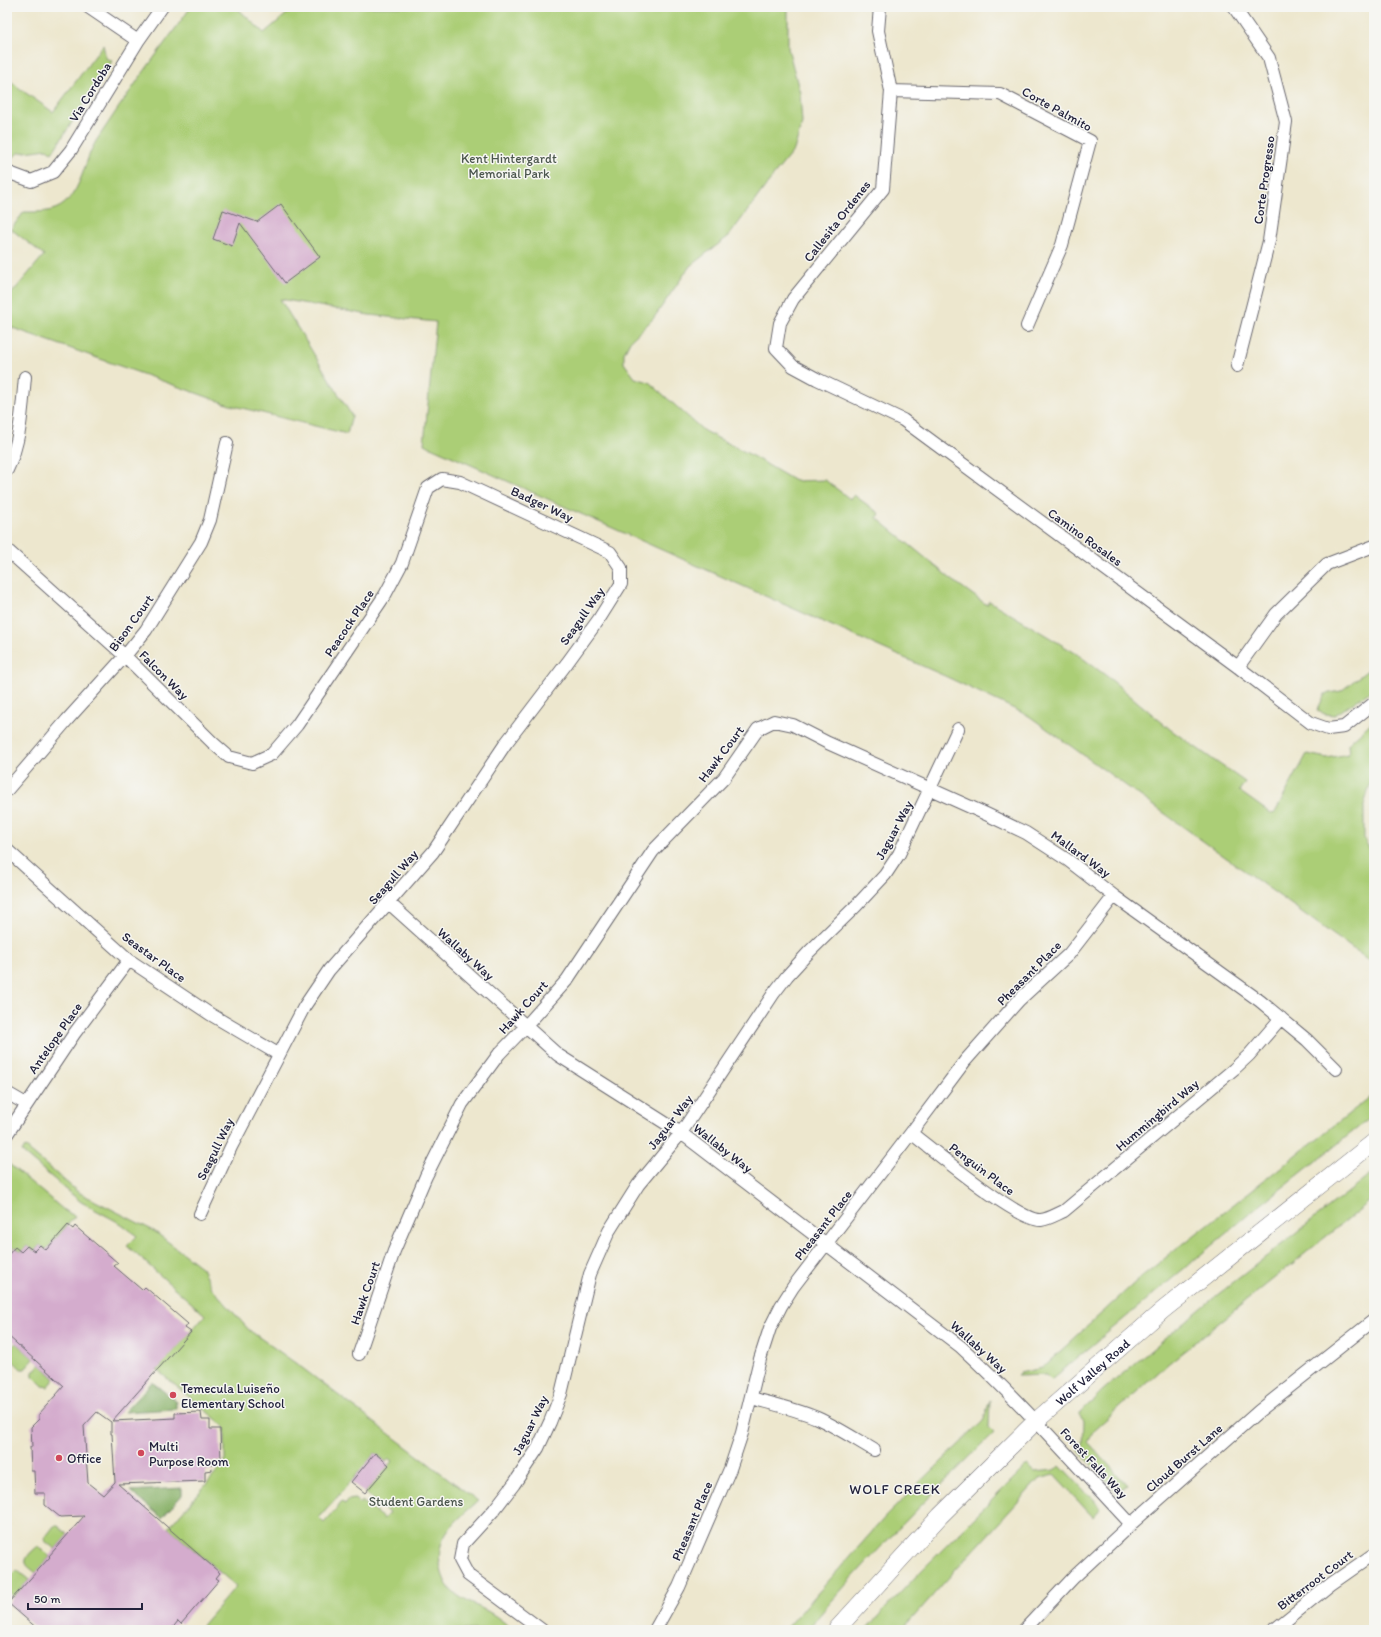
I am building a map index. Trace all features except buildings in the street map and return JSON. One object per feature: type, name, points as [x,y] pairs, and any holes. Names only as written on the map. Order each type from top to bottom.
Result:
[{"type":"main road","name":"Wolf Valley Road","points":[[836,1630],[940,1516],[1036,1421],[1163,1310],[1374,1142]]},
{"type":"street","points":[[88,7],[138,41]]},
{"type":"street","name":"Via Cordoba","points":[[7,172],[31,181],[53,172],[71,150],[138,41],[162,7]]},
{"type":"street","name":"Callesita Ordenes","points":[[776,348],[780,323],[793,299],[883,189],[891,91],[878,31],[880,7]]},
{"type":"street","name":"Corte Progresso","points":[[1234,7],[1269,58],[1286,122],[1269,241],[1237,366]]},
{"type":"street","name":"Corte Palmito","points":[[891,91],[1000,94],[1090,141],[1062,245],[1027,326]]},
{"type":"street","name":"Camino Rosales","points":[[776,348],[793,366],[816,379],[903,420],[1238,667],[1311,724],[1328,729],[1344,726],[1374,703]]},
{"type":"street","points":[[7,470],[13,458],[19,434],[24,376]]},
{"type":"street","name":"Bison Court","points":[[7,790],[146,630],[201,542],[210,520],[227,443]]},
{"type":"street","name":"Badger Way","points":[[442,479],[460,482],[610,552],[621,568]]},
{"type":"street","name":"Peacock Place","points":[[252,763],[272,754],[297,725],[385,595],[402,563],[428,488],[442,479]]},
{"type":"street","points":[[1238,667],[1276,614],[1327,564],[1374,546]]},
{"type":"street","name":"Falcon Way","points":[[7,550],[125,656],[229,757],[252,763]]},
{"type":"street","name":"Seagull Way","points":[[200,1214],[231,1147],[304,1006],[328,970],[433,852],[506,744],[599,619],[621,584],[621,568]]},
{"type":"street","name":"Mallard Way","points":[[774,722],[793,725],[828,743],[1026,833],[1069,861],[1114,896],[1260,1002],[1307,1040],[1336,1069]]},
{"type":"street","name":"Hawk Court","points":[[359,1354],[394,1251],[426,1176],[462,1104],[499,1054],[567,980],[653,851],[724,778],[758,728],[774,722]]},
{"type":"street","name":"Jaguar Way","points":[[542,1630],[468,1575],[460,1560],[463,1544],[494,1510],[514,1484],[538,1448],[561,1394],[590,1274],[609,1231],[638,1186],[681,1133],[774,993],[787,976],[885,875],[899,854],[958,729]]},
{"type":"street","name":"Seastar Place","points":[[7,850],[129,960],[210,1014],[278,1054]]},
{"type":"street","name":"Pheasant Place","points":[[655,1630],[680,1586],[730,1468],[752,1398],[760,1359],[781,1306],[793,1287],[825,1244],[965,1061],[1019,1000],[1069,954],[1114,896]]},
{"type":"street","name":"Wallaby Way","points":[[389,903],[558,1055],[681,1133],[961,1348],[985,1369],[1036,1421]]},
{"type":"street","name":"Antelope Place","points":[[7,1134],[74,1034],[129,960]]},
{"type":"street","name":"Hummingbird Way","points":[[1041,1220],[1064,1211],[1234,1069],[1250,1055],[1281,1018]]},
{"type":"street","points":[[7,1093],[26,1104]]},
{"type":"street","name":"Penguin Place","points":[[911,1133],[992,1196],[1018,1212],[1041,1220]]},
{"type":"street","name":"Cloud Burst Lane","points":[[1024,1630],[1074,1577],[1131,1524],[1259,1411],[1374,1320]]},
{"type":"street","points":[[752,1398],[795,1410],[816,1418],[874,1450]]},
{"type":"street","name":"Forest Falls Way","points":[[1036,1421],[1131,1524]]},
{"type":"street","name":"Bitterroot Court","points":[[1274,1630],[1331,1584],[1374,1554]]},
{"type":"green space","name":"Kent Hintergardt Memorial Park","points":[[191,7],[236,7],[264,33],[295,7],[788,7],[788,48],[800,93],[802,123],[794,150],[729,236],[690,266],[653,319],[630,341],[624,353],[624,363],[635,378],[649,382],[704,431],[749,454],[795,481],[825,480],[850,499],[854,495],[880,514],[877,518],[951,579],[987,605],[989,601],[1077,654],[1108,677],[1171,730],[1245,782],[1239,791],[1270,813],[1274,814],[1307,754],[1327,758],[1349,754],[1348,744],[1374,720],[1374,778],[1371,782],[1364,805],[1364,839],[1374,857],[1374,964],[1029,716],[947,677],[424,444],[436,322],[369,315],[280,299],[352,416],[347,434],[230,405],[7,326],[7,299],[44,255],[11,229],[24,212],[56,209],[71,197],[80,181],[96,141]]},
{"type":"green space","points":[[103,45],[106,58],[112,61],[52,153],[47,149],[18,153],[13,158],[7,154],[7,78],[53,112]]},
{"type":"green space","points":[[1374,665],[1374,689],[1335,715],[1317,711],[1325,694],[1341,691]]},
{"type":"green space","points":[[1374,1094],[1374,1115],[1248,1215],[1051,1380],[1046,1375],[1017,1376],[1020,1373],[1042,1368],[1141,1277]]},
{"type":"green space","name":"Student Gardens","points":[[25,1147],[78,1192],[154,1231],[202,1268],[211,1287],[249,1330],[301,1367],[478,1501],[455,1522],[444,1538],[440,1548],[439,1558],[442,1572],[447,1585],[454,1593],[499,1618],[514,1630],[198,1630],[236,1586],[168,1528],[225,1463],[225,1429],[223,1425],[157,1370],[205,1315],[127,1246],[137,1236],[116,1221],[81,1202],[22,1152]],"holes":[[[375,1453],[386,1462],[389,1459],[392,1461],[381,1474],[367,1463]],[[360,1471],[373,1483],[365,1493],[389,1513],[384,1519],[362,1501],[360,1504],[355,1499],[348,1500],[345,1504],[342,1502],[324,1523],[319,1518]]]},
{"type":"green space","points":[[9,1164],[65,1211],[75,1216],[46,1250],[40,1245],[34,1251],[27,1246],[21,1252],[15,1247],[7,1256],[7,1167]]},
{"type":"green space","points":[[1374,1172],[1374,1198],[1169,1363],[1093,1431],[1088,1442],[1127,1485],[1118,1493],[1078,1450],[1083,1446],[1084,1420],[1079,1414],[1102,1391],[1216,1296]]},
{"type":"green space","points":[[16,1343],[34,1359],[25,1369],[21,1369],[8,1356],[8,1351]]},
{"type":"green space","points":[[40,1364],[55,1379],[48,1387],[43,1386],[33,1376],[33,1372]]},
{"type":"green space","points":[[152,1382],[176,1401],[176,1409],[124,1412]]},
{"type":"green space","points":[[990,1400],[989,1428],[994,1433],[875,1554],[807,1630],[785,1630],[886,1516],[983,1421]]},
{"type":"green space","points":[[1027,1465],[1035,1472],[1055,1470],[1060,1465],[1101,1508],[1093,1517],[1054,1475],[1039,1479],[902,1630],[865,1630],[921,1571]]},
{"type":"green space","points":[[182,1488],[182,1495],[162,1518],[130,1491]]},
{"type":"green space","points":[[54,1526],[58,1526],[68,1535],[55,1549],[44,1539]]},
{"type":"green space","points":[[37,1547],[40,1547],[50,1557],[36,1573],[28,1566],[26,1559]]},
{"type":"green space","points":[[17,1570],[29,1580],[14,1597],[7,1591],[7,1580]]},
{"type":"place","name":"Temecula Luiseño Elementary School","points":[[173,1395]]},
{"type":"place","name":"Multi Purpose Room","points":[[141,1453]]},
{"type":"place","name":"Office","points":[[59,1458]]},
{"type":"district","name":"WOLF CREEK","points":[[895,1489]]}]
